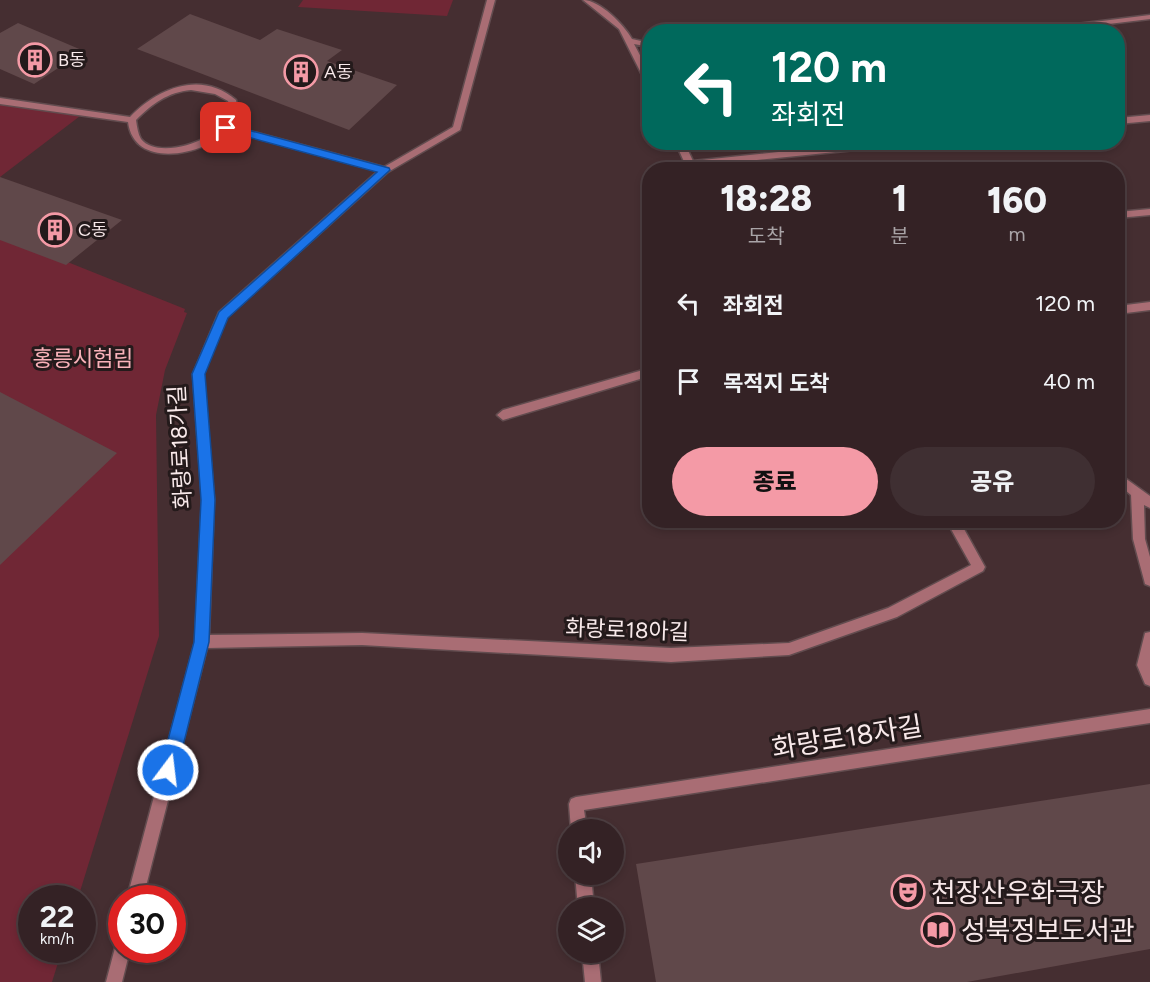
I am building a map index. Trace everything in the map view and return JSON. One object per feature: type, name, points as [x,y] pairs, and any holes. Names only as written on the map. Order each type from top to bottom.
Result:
[{"type":"street","name":"화랑로18가길","points":[[138,885],[202,642],[208,500],[198,374],[223,315],[385,170],[457,128],[491,0]]},
{"type":"street","points":[[587,0],[622,28],[642,68]]},
{"type":"street","points":[[1093,24],[1150,18]]},
{"type":"street","points":[[628,41],[642,44]]},
{"type":"street","points":[[196,86],[216,90],[232,100],[234,112],[226,128],[197,146],[180,149],[161,149],[142,145],[133,133],[132,120],[145,105],[162,95],[178,88],[196,86]]},
{"type":"street","points":[[0,101],[132,120]]},
{"type":"street","points":[[1125,120],[1150,118]]},
{"type":"street","points":[[226,128],[385,170]]},
{"type":"street","points":[[742,162],[839,150]]},
{"type":"street","points":[[1125,215],[1150,212]]},
{"type":"street","points":[[1125,309],[1150,306]]},
{"type":"street","points":[[503,415],[642,374]]},
{"type":"street","points":[[1125,484],[1150,503]]},
{"type":"street","points":[[1137,494],[1139,539],[1150,580]]},
{"type":"street","name":"화랑로18아길","points":[[202,642],[362,639],[671,655],[789,649],[892,613],[979,567],[957,528]]},
{"type":"street","points":[[1150,638],[1144,665],[1150,679]]},
{"type":"street","name":"화랑로18자길","points":[[578,819],[576,804],[1150,716]]},
{"type":"street","points":[[114,982],[119,963]]},
{"type":"street","points":[[591,963],[593,982]]},
{"type":"green space","points":[[303,0],[453,0],[447,16],[298,7]]},
{"type":"green space","points":[[0,101],[84,113],[0,177]]},
{"type":"green space","name":"홍릉시험림","points":[[0,235],[185,309],[184,312],[187,313],[165,370],[156,415],[159,636],[82,885],[18,885],[18,963],[58,963],[52,982],[0,982]]},
{"type":"building","name":"A동","points":[[190,14],[260,40],[277,29],[342,50],[327,61],[397,85],[349,130],[137,49]]},
{"type":"building","name":"B동","points":[[18,23],[84,51],[34,84],[0,69],[0,33]]},
{"type":"building","name":"C동","points":[[0,177],[122,220],[66,265],[0,240]]},
{"type":"building","points":[[0,392],[117,453],[0,565]]},
{"type":"building","points":[[1150,784],[1150,949],[967,982],[656,982],[636,864]]},
{"type":"place","name":"B동","points":[[35,60]]},
{"type":"place","name":"A동","points":[[301,72]]},
{"type":"place","name":"C동","points":[[55,230]]},
{"type":"place","name":"천장산우화극장","points":[[908,892]]},
{"type":"place","name":"성북정보도서관","points":[[938,930]]},
{"type":"route","points":[[168,770],[202,642],[208,500],[198,374],[223,315],[385,170],[226,128]]}]
